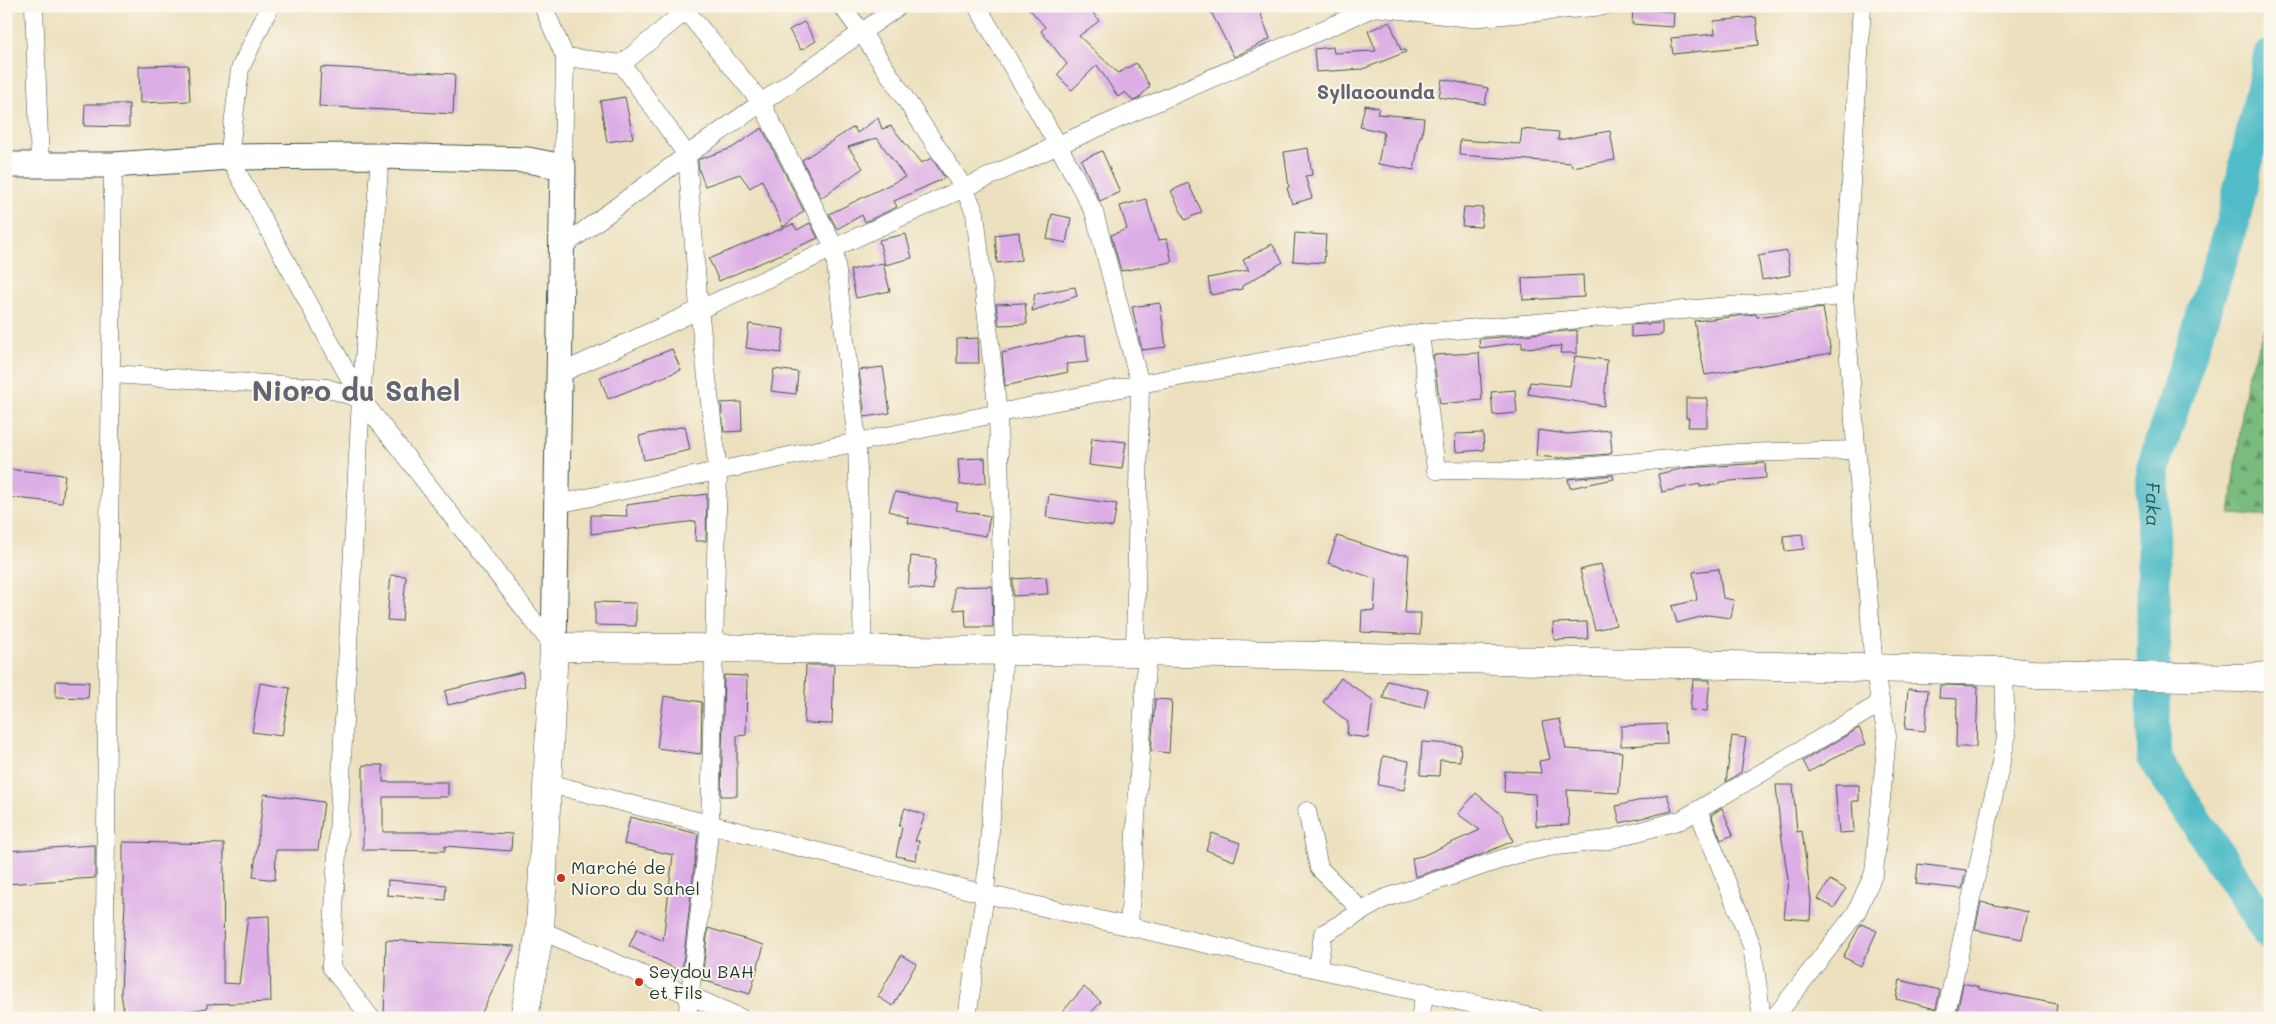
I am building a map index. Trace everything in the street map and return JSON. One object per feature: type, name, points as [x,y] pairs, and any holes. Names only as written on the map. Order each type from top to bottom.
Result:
[{"type":"main road","points":[[524,1018],[540,930],[554,647],[1141,652],[2004,671],[2032,674],[2242,678],[2270,676]]},
{"type":"street","points":[[34,6],[40,165]]},
{"type":"street","points":[[270,6],[240,69],[229,157],[361,400],[554,647]]},
{"type":"street","points":[[543,6],[565,57],[554,647]]},
{"type":"street","points":[[842,6],[862,33],[964,188],[975,212],[998,414],[1004,651],[985,894],[967,1018]]},
{"type":"street","points":[[562,247],[761,102],[899,6]]},
{"type":"street","points":[[977,6],[1058,145],[1094,212],[1140,384],[1141,652],[1129,926]]},
{"type":"street","points":[[559,374],[1058,145],[1375,7],[1470,18],[1604,6]]},
{"type":"street","points":[[1774,1018],[1856,913],[1874,873],[1886,736],[1874,668],[1844,296],[1862,6]]},
{"type":"street","points":[[622,64],[687,8],[761,102],[834,247],[857,442],[863,650]]},
{"type":"street","points":[[565,57],[622,64],[687,155],[699,309],[718,471],[710,825],[687,1018]]},
{"type":"street","points":[[6,165],[113,165],[229,157],[380,156],[528,160],[563,167]]},
{"type":"street","points":[[370,1018],[332,966],[361,400],[380,156]]},
{"type":"street","points":[[104,1018],[113,165]]},
{"type":"street","points":[[557,504],[1140,384],[1420,333],[1844,296]]},
{"type":"street","points":[[1420,333],[1436,470],[1537,471],[1738,453],[1856,450]]},
{"type":"street","points":[[110,374],[327,388],[361,400]]},
{"type":"street","points":[[1945,1018],[2006,739],[2004,671]]},
{"type":"street","points":[[1318,968],[1323,934],[1383,899],[1514,855],[1549,847],[1608,840],[1681,820],[1881,703]]},
{"type":"street","points":[[548,784],[985,894],[1535,1018]]},
{"type":"street","points":[[1698,810],[1752,946],[1762,1018]]},
{"type":"street","points":[[1307,811],[1319,868],[1362,911]]},
{"type":"street","points":[[540,930],[740,1018]]},
{"type":"street","points":[[1420,1018],[1425,992]]},
{"type":"green space","points":[[2270,315],[2270,517],[2230,514],[2246,381]]},
{"type":"building","points":[[1027,6],[1088,6],[1099,21],[1079,36],[1118,73],[1136,63],[1150,86],[1138,99],[1133,101],[1125,92],[1118,97],[1097,65],[1072,90],[1057,75],[1067,64],[1041,31],[1045,27]]},
{"type":"building","points":[[1208,6],[1258,6],[1270,39],[1234,57]]},
{"type":"building","points":[[1633,9],[1674,12],[1673,27],[1632,24]]},
{"type":"building","points":[[1756,17],[1759,45],[1673,54],[1671,38],[1715,34],[1714,21]]},
{"type":"building","points":[[804,22],[816,41],[801,50],[789,30]]},
{"type":"building","points":[[1390,22],[1401,50],[1406,52],[1363,69],[1316,72],[1314,49],[1333,47],[1334,53],[1376,51],[1368,31]]},
{"type":"building","points":[[188,65],[190,101],[140,103],[139,66]]},
{"type":"building","points":[[321,67],[455,74],[453,114],[319,106]]},
{"type":"building","points":[[1442,79],[1488,88],[1485,104],[1439,97]]},
{"type":"building","points":[[625,97],[633,138],[607,142],[600,101]]},
{"type":"building","points":[[85,104],[129,104],[129,127],[84,126]]},
{"type":"building","points":[[1365,105],[1379,108],[1377,114],[1424,118],[1414,170],[1378,164],[1384,132],[1360,127]]},
{"type":"building","points":[[878,118],[882,129],[891,126],[921,163],[932,158],[945,178],[894,201],[897,207],[865,222],[862,215],[837,229],[829,214],[905,177],[877,138],[848,147],[863,168],[821,198],[802,160],[854,127],[857,133]]},
{"type":"building","points":[[762,128],[804,211],[783,227],[762,180],[750,188],[740,174],[705,186],[699,170],[698,160],[732,148]]},
{"type":"building","points":[[1522,129],[1559,132],[1558,140],[1610,131],[1615,160],[1572,167],[1571,163],[1459,155],[1460,140],[1520,144]]},
{"type":"building","points":[[1308,148],[1312,175],[1305,176],[1312,198],[1292,204],[1287,188],[1289,187],[1284,152]]},
{"type":"building","points":[[1102,151],[1120,192],[1100,201],[1081,160]]},
{"type":"building","points":[[1188,183],[1202,212],[1185,220],[1171,191]]},
{"type":"building","points":[[1146,199],[1158,240],[1167,239],[1172,262],[1121,271],[1111,235],[1127,229],[1120,206]]},
{"type":"building","points":[[1464,207],[1483,208],[1481,227],[1462,226]]},
{"type":"building","points":[[1052,214],[1071,218],[1066,243],[1047,239]]},
{"type":"building","points":[[810,223],[818,238],[719,281],[709,259],[793,224],[797,230]]},
{"type":"building","points":[[1019,232],[1021,260],[997,263],[995,235]]},
{"type":"building","points":[[1295,233],[1326,235],[1324,263],[1293,261]]},
{"type":"building","points":[[906,234],[912,258],[885,265],[879,240]]},
{"type":"building","points":[[1272,244],[1283,262],[1242,286],[1242,289],[1211,295],[1208,278],[1249,270],[1243,260]]},
{"type":"building","points":[[1787,251],[1790,275],[1762,280],[1758,256]]},
{"type":"building","points":[[883,263],[890,291],[856,298],[850,270]]},
{"type":"building","points":[[1583,275],[1584,297],[1523,300],[1522,278]]},
{"type":"building","points":[[1075,287],[1077,296],[1032,311],[1035,294]]},
{"type":"building","points":[[1025,303],[1027,324],[999,325],[996,304]]},
{"type":"building","points":[[1160,303],[1166,347],[1142,350],[1132,307]]},
{"type":"building","points":[[1823,308],[1831,353],[1705,375],[1694,321],[1756,314],[1757,317]]},
{"type":"building","points":[[1662,323],[1662,335],[1631,337],[1631,325]]},
{"type":"building","points":[[749,324],[784,329],[781,353],[746,348]]},
{"type":"building","points":[[1577,330],[1577,353],[1560,353],[1561,346],[1522,348],[1522,342],[1480,348],[1479,339]]},
{"type":"building","points":[[1085,336],[1088,362],[1066,364],[1068,372],[1005,386],[1002,353],[1065,338]]},
{"type":"building","points":[[978,338],[979,363],[957,363],[957,339]]},
{"type":"building","points":[[672,349],[681,370],[608,399],[600,377]]},
{"type":"building","points":[[1479,353],[1482,400],[1440,404],[1433,355]]},
{"type":"building","points":[[1575,356],[1607,360],[1604,406],[1528,394],[1530,382],[1570,386]]},
{"type":"building","points":[[883,367],[890,413],[865,417],[859,370]]},
{"type":"building","points":[[774,369],[798,372],[796,394],[771,391]]},
{"type":"building","points":[[1515,390],[1517,413],[1493,415],[1491,392]]},
{"type":"building","points":[[1686,398],[1707,398],[1707,427],[1688,427],[1689,418],[1686,418]]},
{"type":"building","points":[[741,402],[742,431],[724,432],[721,403]]},
{"type":"building","points":[[685,426],[690,450],[644,460],[639,436]]},
{"type":"building","points":[[1538,430],[1567,434],[1610,430],[1612,452],[1609,454],[1559,458],[1536,456]]},
{"type":"building","points":[[1483,433],[1484,450],[1456,452],[1455,434]]},
{"type":"building","points":[[1092,438],[1126,442],[1122,469],[1089,465]]},
{"type":"building","points":[[985,458],[986,483],[960,485],[958,459]]},
{"type":"building","points":[[1765,463],[1766,478],[1719,482],[1719,484],[1700,487],[1700,484],[1662,492],[1658,474],[1685,468]]},
{"type":"building","points":[[6,469],[65,475],[62,503],[6,497]]},
{"type":"building","points":[[1613,475],[1614,479],[1570,488],[1568,479]]},
{"type":"building","points":[[895,492],[958,503],[956,510],[990,516],[986,536],[908,523],[909,518],[889,511]]},
{"type":"building","points":[[707,494],[706,541],[695,541],[696,521],[591,534],[591,515],[627,516],[626,505]]},
{"type":"building","points":[[1049,494],[1117,504],[1113,527],[1046,517]]},
{"type":"building","points":[[1802,534],[1804,549],[1785,551],[1783,536]]},
{"type":"building","points":[[1337,536],[1392,554],[1409,555],[1405,613],[1421,613],[1420,635],[1361,632],[1362,610],[1374,611],[1376,579],[1328,563]]},
{"type":"building","points":[[911,556],[936,559],[933,590],[908,587]]},
{"type":"building","points":[[1601,564],[1616,625],[1595,630],[1580,570]]},
{"type":"building","points":[[1719,569],[1723,598],[1734,600],[1731,618],[1708,615],[1677,623],[1672,606],[1697,600],[1693,572]]},
{"type":"building","points":[[391,575],[406,576],[402,621],[387,620]]},
{"type":"building","points":[[1046,577],[1048,594],[1013,596],[1013,579]]},
{"type":"building","points":[[992,586],[993,627],[966,627],[965,609],[954,610],[954,587]]},
{"type":"building","points":[[595,602],[636,603],[636,626],[595,625]]},
{"type":"building","points":[[1587,622],[1588,639],[1554,640],[1553,623]]},
{"type":"building","points":[[806,665],[834,665],[832,724],[804,723]]},
{"type":"building","points":[[522,672],[525,686],[448,705],[445,691]]},
{"type":"building","points":[[724,675],[747,676],[746,735],[737,736],[737,796],[721,796]]},
{"type":"building","points":[[1341,678],[1373,700],[1368,738],[1347,735],[1348,722],[1323,702]]},
{"type":"building","points":[[1693,680],[1710,680],[1707,711],[1690,710]]},
{"type":"building","points":[[56,681],[89,682],[88,698],[56,697]]},
{"type":"building","points":[[1387,681],[1428,690],[1424,708],[1383,698]]},
{"type":"building","points":[[260,683],[290,688],[282,736],[252,732]]},
{"type":"building","points":[[1940,685],[1978,686],[1976,747],[1956,747],[1957,699],[1939,698]]},
{"type":"building","points":[[1908,689],[1928,690],[1925,731],[1905,729]]},
{"type":"building","points":[[664,696],[702,702],[701,754],[657,748]]},
{"type":"building","points":[[1155,699],[1172,700],[1169,753],[1151,751]]},
{"type":"building","points":[[1560,719],[1566,749],[1622,752],[1619,793],[1567,790],[1569,825],[1536,826],[1535,794],[1504,792],[1505,771],[1541,773],[1539,761],[1550,759],[1542,722]]},
{"type":"building","points":[[1666,724],[1667,744],[1621,746],[1621,726]]},
{"type":"building","points":[[1859,728],[1866,744],[1839,755],[1809,772],[1803,761]]},
{"type":"building","points":[[1732,736],[1746,738],[1741,772],[1726,782]]},
{"type":"building","points":[[1422,742],[1461,745],[1460,761],[1440,760],[1439,776],[1420,775]]},
{"type":"building","points":[[1383,756],[1409,761],[1404,790],[1378,785]]},
{"type":"building","points":[[363,765],[383,765],[383,782],[448,782],[448,797],[383,797],[383,832],[512,834],[511,851],[445,846],[445,851],[363,850]]},
{"type":"building","points":[[1776,785],[1793,785],[1797,832],[1802,831],[1811,900],[1810,920],[1784,918],[1788,879]]},
{"type":"building","points":[[1835,785],[1859,785],[1859,801],[1852,801],[1854,832],[1839,833]]},
{"type":"building","points":[[1476,793],[1502,815],[1513,841],[1478,856],[1415,877],[1412,858],[1422,856],[1480,830],[1458,814]]},
{"type":"building","points":[[264,794],[324,802],[318,850],[276,850],[275,880],[253,877]]},
{"type":"building","points":[[1667,794],[1672,811],[1620,823],[1616,806]]},
{"type":"building","points":[[905,808],[925,815],[915,841],[919,841],[916,860],[896,856],[902,827],[899,826]]},
{"type":"building","points":[[1722,808],[1733,835],[1721,840],[1711,815]]},
{"type":"building","points":[[630,817],[698,834],[682,972],[629,946],[637,929],[663,941],[673,855],[624,844]]},
{"type":"building","points":[[1212,833],[1240,843],[1234,861],[1206,850]]},
{"type":"building","points":[[123,842],[224,844],[223,983],[239,984],[248,917],[269,916],[271,1002],[207,1004],[207,1008],[148,1018],[125,1018],[121,993],[125,902],[123,902]]},
{"type":"building","points":[[95,845],[95,878],[6,884],[6,851]]},
{"type":"building","points":[[1918,864],[1966,870],[1962,889],[1916,884]]},
{"type":"building","points":[[388,880],[446,885],[445,900],[387,895]]},
{"type":"building","points":[[1830,880],[1846,889],[1834,908],[1818,899]]},
{"type":"building","points":[[1981,902],[2028,912],[2022,939],[1975,930]]},
{"type":"building","points":[[1861,924],[1877,931],[1861,966],[1843,957]]},
{"type":"building","points":[[708,928],[764,945],[750,994],[702,980]]},
{"type":"building","points":[[386,940],[515,946],[479,1018],[384,1018]]},
{"type":"building","points":[[901,955],[916,964],[893,1006],[878,997]]},
{"type":"building","points":[[1900,980],[1940,990],[1936,1009],[1896,999]]},
{"type":"building","points":[[1963,983],[1979,987],[1979,989],[2057,1004],[2055,1018],[1956,1018]]},
{"type":"building","points":[[1084,987],[1101,1002],[1086,1018],[1057,1018]]},
{"type":"waterway","name":"Faka","points":[[2270,56],[2233,221],[2153,468],[2154,757],[2270,934]]},
{"type":"place","name":"Marché de Nioro du Sahel","points":[[561,878]]},
{"type":"place","name":"Seydou BAH et Fils","points":[[639,982]]},
{"type":"district","name":"Syllacounda","points":[[1376,92]]},
{"type":"district","name":"Nioro du Sahel","points":[[356,391]]}]
